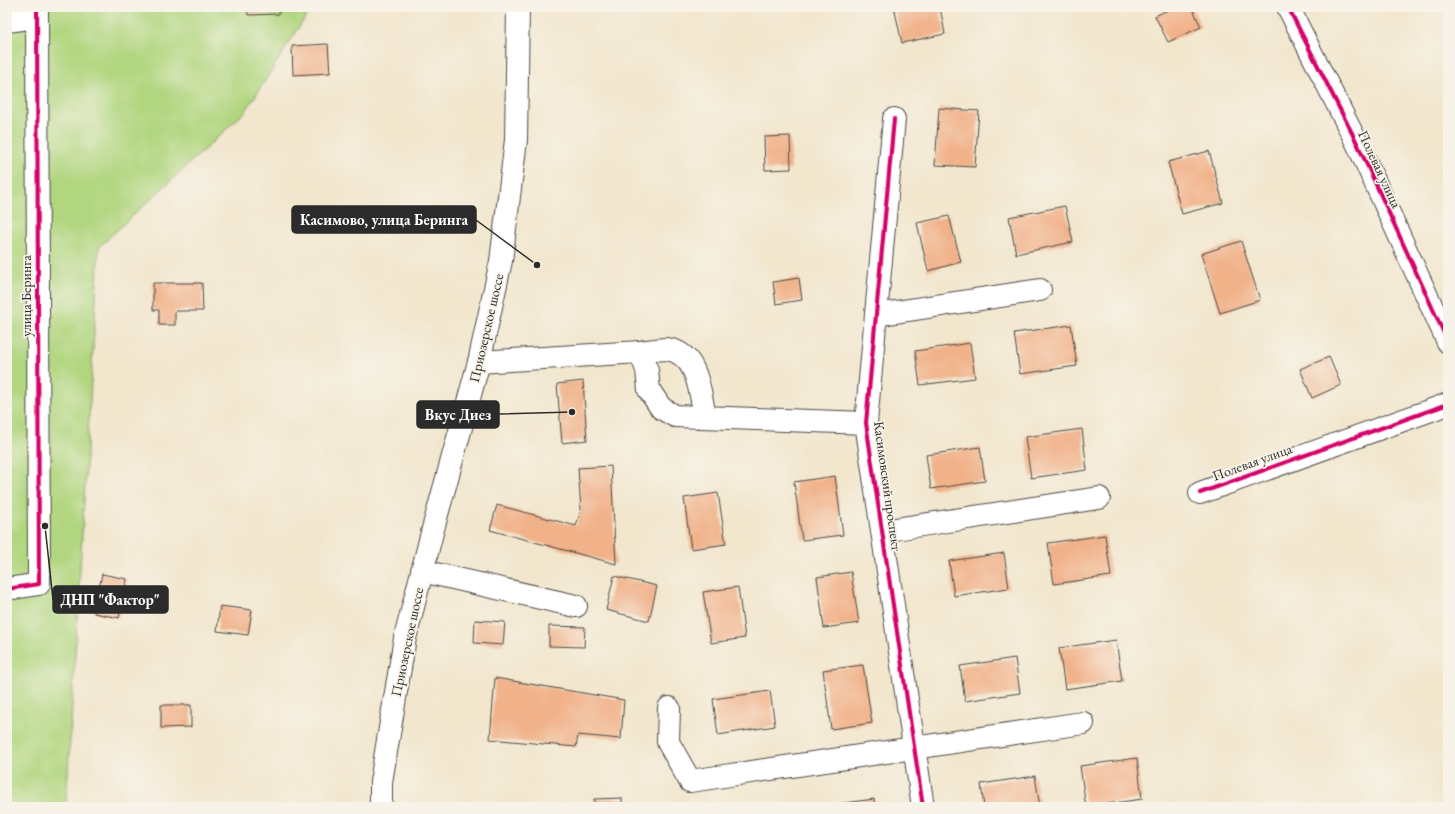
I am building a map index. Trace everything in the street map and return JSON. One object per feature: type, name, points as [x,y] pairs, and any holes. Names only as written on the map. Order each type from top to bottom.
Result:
[{"type":"street","name":"Приозерское шоссе","points":[[381,807],[381,782],[405,638],[479,362],[500,261],[516,140],[518,7]]},
{"type":"street","name":"Полевая улица","points":[[1288,7],[1357,143],[1448,342]]},
{"type":"street","points":[[7,21],[36,12]]},
{"type":"street","name":"улица Беринга","points":[[7,589],[39,584],[36,12]]},
{"type":"street","name":"Касимовский проспект","points":[[894,119],[866,423],[923,807]]},
{"type":"street","points":[[876,315],[1040,290]]},
{"type":"street","points":[[479,362],[666,349],[682,355],[696,372],[705,417]]},
{"type":"street","points":[[640,352],[647,370],[649,390],[661,408],[675,416],[866,423]]},
{"type":"street","name":"Полевая улица","points":[[1200,493],[1448,404]]},
{"type":"street","points":[[882,531],[1099,498]]},
{"type":"street","points":[[422,571],[576,606]]},
{"type":"street","points":[[670,708],[668,742],[690,781],[1083,723]]},
{"type":"green space","points":[[7,7],[312,7],[245,112],[99,247],[66,807],[7,807]]},
{"type":"building","points":[[247,7],[279,7],[279,14],[248,15]]},
{"type":"building","points":[[894,7],[940,7],[945,34],[902,43]]},
{"type":"building","points":[[1174,7],[1192,7],[1201,27],[1168,42],[1155,16]]},
{"type":"building","points":[[328,44],[330,73],[293,75],[292,46]]},
{"type":"building","points":[[939,108],[979,111],[975,167],[935,165]]},
{"type":"building","points":[[790,136],[791,169],[765,170],[764,137]]},
{"type":"building","points":[[1209,151],[1223,203],[1182,214],[1168,162]]},
{"type":"building","points":[[1065,206],[1073,242],[1016,254],[1009,217]]},
{"type":"building","points":[[949,216],[961,262],[928,271],[917,223]]},
{"type":"building","points":[[1241,241],[1260,300],[1220,313],[1201,254]]},
{"type":"building","points":[[799,278],[802,300],[776,304],[773,282]]},
{"type":"building","points":[[153,283],[202,283],[203,311],[175,311],[175,325],[159,325],[159,310],[153,310]]},
{"type":"building","points":[[1071,325],[1077,366],[1020,374],[1014,333]]},
{"type":"building","points":[[970,343],[975,378],[920,385],[915,351]]},
{"type":"building","points":[[1329,357],[1341,385],[1312,398],[1300,369]]},
{"type":"building","points":[[583,381],[587,440],[562,443],[557,384]]},
{"type":"building","points":[[1082,429],[1087,470],[1031,478],[1025,437]]},
{"type":"building","points":[[980,447],[985,481],[931,489],[926,455]]},
{"type":"building","points":[[611,466],[616,564],[490,530],[497,505],[576,526],[581,510],[578,468]]},
{"type":"building","points":[[835,476],[843,535],[802,540],[794,482]]},
{"type":"building","points":[[718,493],[726,544],[691,549],[684,498]]},
{"type":"building","points":[[1105,535],[1111,576],[1054,584],[1048,543]]},
{"type":"building","points":[[1004,553],[1009,588],[954,596],[949,561]]},
{"type":"building","points":[[851,572],[859,623],[824,628],[817,577]]},
{"type":"building","points":[[102,574],[127,579],[119,618],[94,613]]},
{"type":"building","points":[[614,576],[657,586],[649,621],[606,610]]},
{"type":"building","points":[[738,587],[745,638],[711,643],[703,592]]},
{"type":"building","points":[[220,606],[252,610],[248,635],[217,631]]},
{"type":"building","points":[[475,620],[505,622],[503,645],[474,643]]},
{"type":"building","points":[[549,626],[585,627],[584,647],[549,646]]},
{"type":"building","points":[[1116,640],[1122,681],[1065,689],[1059,648]]},
{"type":"building","points":[[1015,658],[1020,693],[965,701],[960,666]]},
{"type":"building","points":[[863,665],[872,723],[831,729],[823,670]]},
{"type":"building","points":[[495,678],[624,700],[621,739],[578,735],[576,747],[490,739]]},
{"type":"building","points":[[770,691],[775,726],[718,735],[713,699]]},
{"type":"building","points":[[161,705],[191,705],[191,727],[161,728]]},
{"type":"building","points":[[1137,758],[1142,799],[1086,807],[1080,766]]},
{"type":"building","points":[[1035,776],[1040,807],[984,807],[981,784]]},
{"type":"building","points":[[622,798],[622,807],[595,807],[594,799]]},
{"type":"building","points":[[874,799],[875,807],[822,807],[822,806]]},
{"type":"cycle path","points":[[7,589],[39,584],[37,7]]},
{"type":"cycle path","points":[[1288,7],[1357,143],[1448,342]]},
{"type":"cycle path","points":[[894,119],[866,423],[923,807]]},
{"type":"cycle path","points":[[1200,493],[1448,404]]},
{"type":"place","name":"Касимово, улица Беринга","points":[[537,265]]},
{"type":"place","name":"Вкус Диез","points":[[572,412]]},
{"type":"place","name":"ДНП \"Фактор\"","points":[[45,526]]}]
